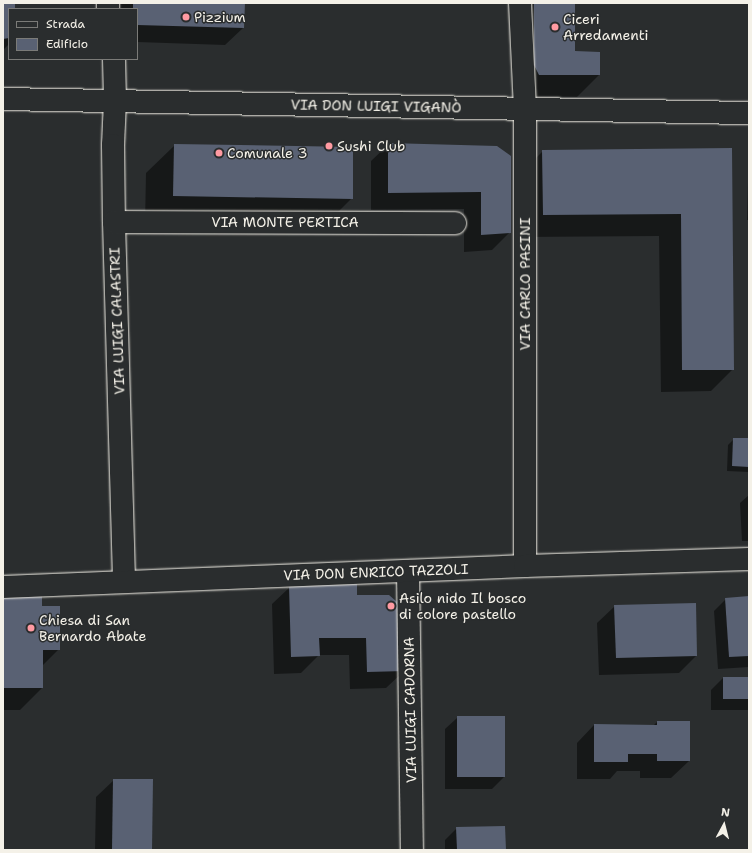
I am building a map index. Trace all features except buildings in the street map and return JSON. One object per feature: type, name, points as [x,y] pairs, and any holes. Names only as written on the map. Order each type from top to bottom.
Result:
[{"type":"street","name":"VIA CARLO PASINI","points":[[520,3],[524,109],[525,566]]},
{"type":"street","name":"VIA LUIGI CALASTRI","points":[[114,60],[114,222],[124,582]]},
{"type":"street","name":"VIA DON LUIGI VIGANÒ","points":[[3,99],[749,113]]},
{"type":"street","name":"VIA MONTE PERTICA","points":[[114,222],[455,223]]},
{"type":"street","name":"VIA DON ENRICO TAZZOLI","points":[[3,587],[525,566],[749,559]]},
{"type":"street","name":"VIA LUIGI CADORNA","points":[[408,571],[412,850]]},
{"type":"place","name":"Pizzium","points":[[186,17]]},
{"type":"place","name":"Ciceri Arredamenti","points":[[555,27]]},
{"type":"place","name":"Sushi Club","points":[[329,146]]},
{"type":"place","name":"Comunale 3","points":[[219,153]]},
{"type":"place","name":"Asilo nido Il bosco di colore pastello","points":[[391,606]]},
{"type":"place","name":"Chiesa di San Bernardo Abate","points":[[31,628]]}]
